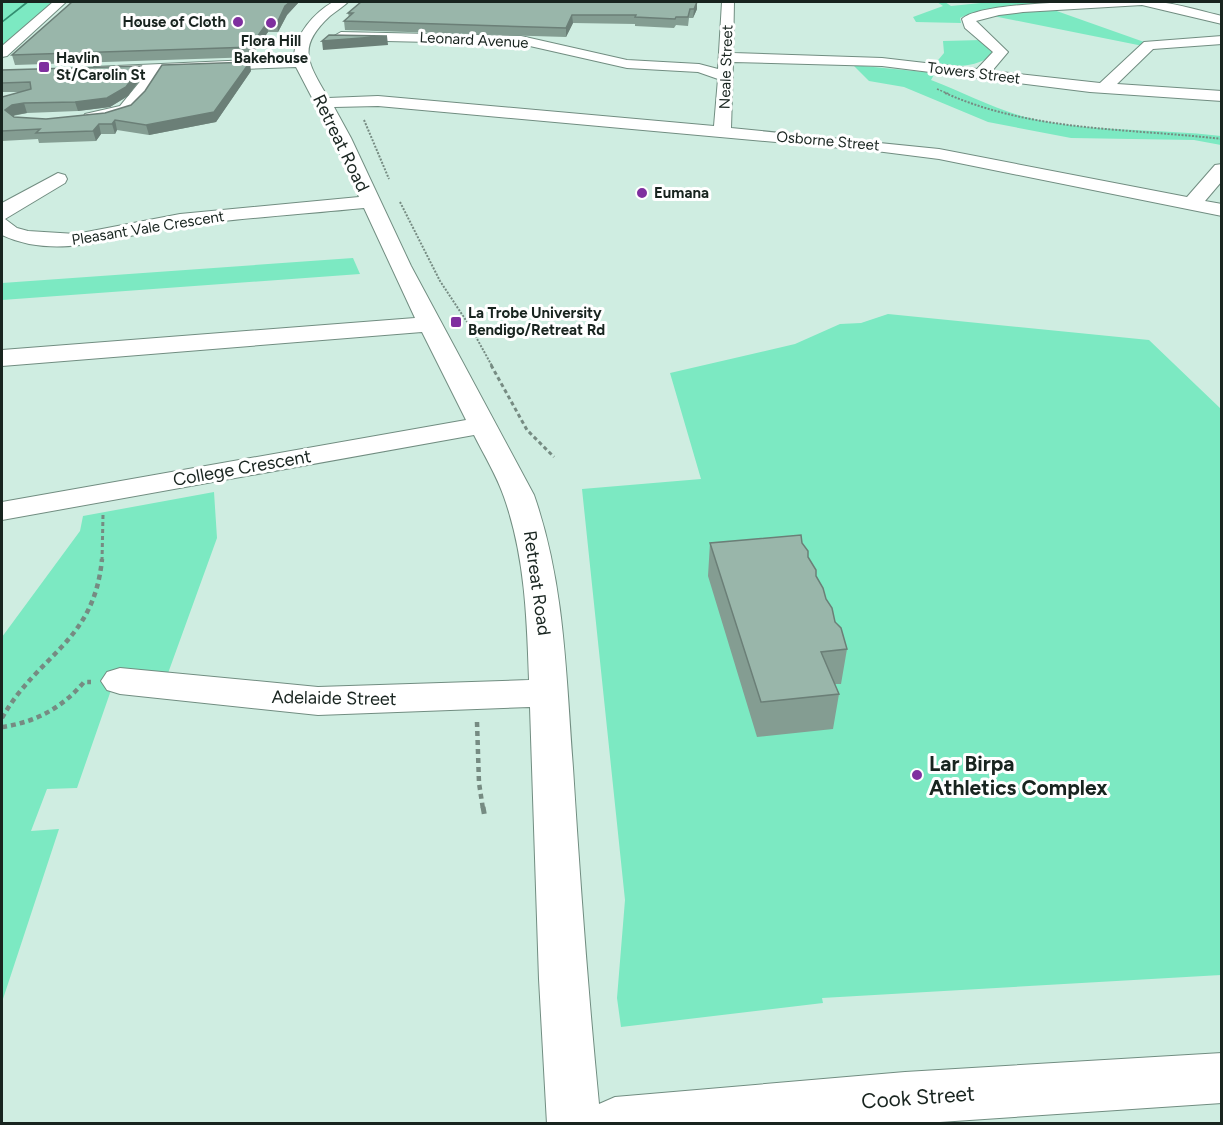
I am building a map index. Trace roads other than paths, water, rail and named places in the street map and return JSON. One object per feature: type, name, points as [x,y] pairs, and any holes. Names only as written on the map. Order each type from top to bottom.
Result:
[{"type":"street","points":[[2,53],[60,2]]},
{"type":"street","name":"Neale Street","points":[[721,132],[724,121],[728,2]]},
{"type":"street","points":[[981,74],[1001,52],[970,24],[969,19],[975,15],[1022,9],[1143,2],[1221,20]]},
{"type":"street","points":[[304,46],[312,13],[337,4]]},
{"type":"street","points":[[304,46],[337,4]]},
{"type":"street","name":"Leonard Avenue","points":[[84,70],[266,68],[304,46],[346,36],[521,40],[627,64],[701,69],[726,64]]},
{"type":"street","points":[[1104,88],[1149,45],[1221,40]]},
{"type":"street","name":"Retreat Road","points":[[304,46],[327,108],[386,196],[431,324],[519,495],[532,534],[542,586],[563,979],[574,1124]]},
{"type":"street","name":"Towers Street","points":[[726,64],[868,61],[1104,88],[1221,96]]},
{"type":"street","points":[[73,119],[103,117],[126,110],[158,68]]},
{"type":"street","name":"Osborne Street","points":[[327,108],[430,106],[908,150],[1221,210]]},
{"type":"street","points":[[1192,203],[1221,169]]},
{"type":"street","points":[[2,214],[14,202],[44,189],[58,179]]},
{"type":"street","name":"Pleasant Vale Crescent","points":[[2,225],[10,232],[27,237],[76,240],[180,220],[386,196]]},
{"type":"street","points":[[2,358],[431,324]]},
{"type":"street","name":"College Crescent","points":[[2,510],[483,425]]},
{"type":"street","name":"Adelaide Street","points":[[120,681],[318,701],[549,693]]},
{"type":"street","name":"Cook Street","points":[[615,1124],[904,1098],[1221,1078]]},
{"type":"waterway","points":[[2,22],[27,2]]},
{"type":"place","name":"House of Cloth","points":[[238,22]]},
{"type":"place","name":"Flora Hill Bakehouse","points":[[271,23]]},
{"type":"place","name":"Havlin St/Carolin St","points":[[44,67]]},
{"type":"place","name":"Eumana","points":[[642,193]]},
{"type":"place","name":"La Trobe University Bendigo/Retreat Rd","points":[[456,322]]},
{"type":"place","name":"Lar Birpa Athletics Complex","points":[[917,775]]}]
